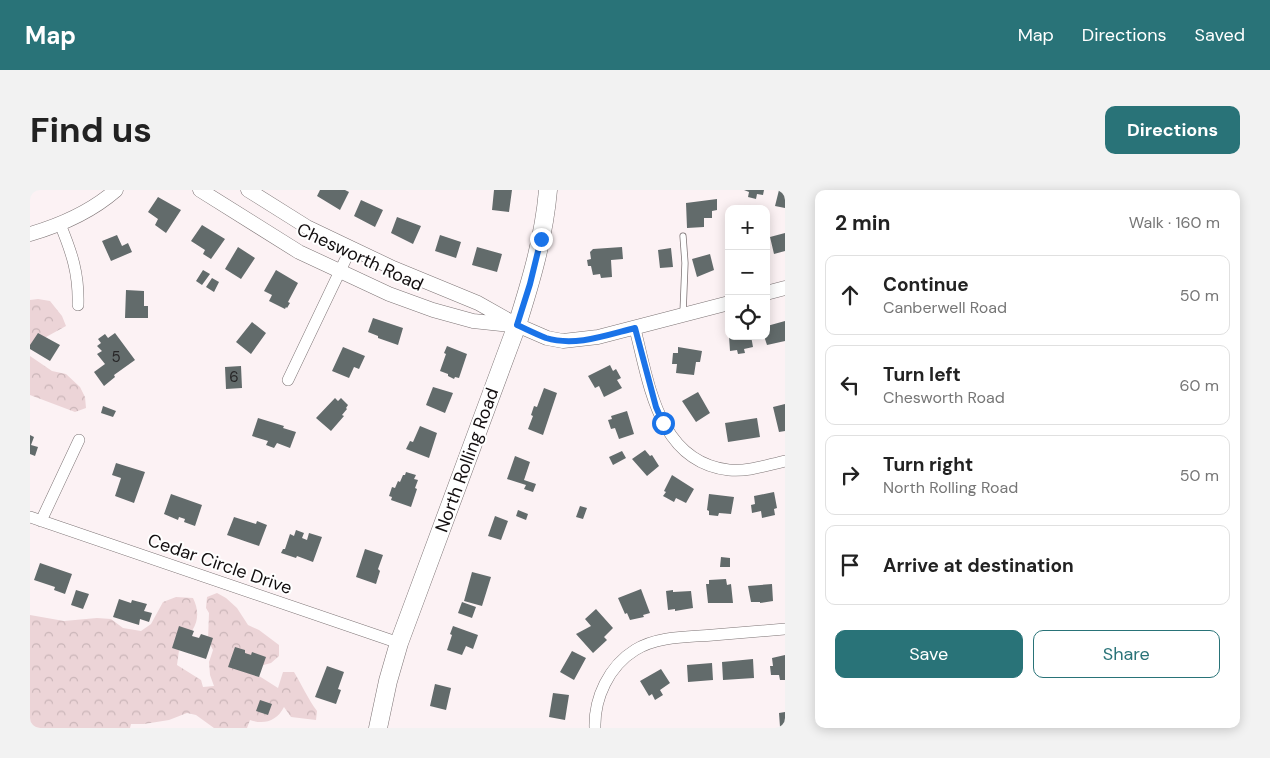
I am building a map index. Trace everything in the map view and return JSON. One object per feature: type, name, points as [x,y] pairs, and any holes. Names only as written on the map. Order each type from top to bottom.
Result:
[{"type":"main road","name":"North Rolling Road","points":[[378,728],[388,681],[399,643],[517,325],[530,284],[540,247],[548,190]]},
{"type":"street","points":[[30,234],[60,224],[87,210],[116,190]]},
{"type":"street","name":"Chesworth Road","points":[[200,190],[299,252],[389,294],[433,310],[473,321],[517,325]]},
{"type":"street","name":"Chesworth Road","points":[[248,190],[307,227],[393,268],[478,303],[517,325],[547,338],[563,341],[581,340],[725,304]]},
{"type":"street","points":[[60,224],[76,269],[79,287],[78,305]]},
{"type":"street","points":[[288,380],[351,248]]},
{"type":"street","points":[[770,292],[785,288]]},
{"type":"street","points":[[635,328],[656,407],[672,438],[683,450],[706,463],[729,470],[746,470],[785,461]]},
{"type":"street","points":[[42,521],[79,440]]},
{"type":"street","name":"Cedar Circle Drive","points":[[30,517],[399,643]]},
{"type":"street","points":[[595,728],[597,703],[611,673],[636,650],[654,642],[675,638],[785,629]]},
{"type":"lane","points":[[683,236],[685,263],[683,315]]},
{"type":"green space","points":[[30,300],[50,301],[62,316],[66,326],[30,348]]},
{"type":"green space","points":[[30,356],[52,371],[66,374],[80,387],[85,397],[86,408],[75,412],[30,395]]},
{"type":"green space","points":[[217,593],[237,608],[248,625],[259,630],[279,645],[279,656],[271,663],[248,669],[278,688],[283,672],[294,672],[317,711],[316,720],[291,717],[284,707],[274,719],[265,722],[250,720],[247,728],[214,728],[196,715],[187,713],[169,720],[131,724],[130,728],[30,728],[30,615],[64,621],[97,618],[111,619],[123,628],[141,631],[151,624],[163,602],[176,597],[193,598],[197,611],[196,623],[186,638],[180,643],[177,665],[201,680],[203,687],[214,686],[210,675],[209,662],[213,650],[208,640],[209,613],[206,608],[207,597]]},
{"type":"building","points":[[320,190],[345,190],[349,192],[340,210],[317,196]]},
{"type":"building","points":[[494,190],[512,190],[509,212],[492,210]]},
{"type":"building","points":[[744,190],[764,190],[763,195],[757,194],[756,199],[748,197],[749,192]]},
{"type":"building","points":[[779,190],[785,190],[785,208],[775,206]]},
{"type":"building","points":[[158,197],[181,210],[166,233],[155,225],[158,219],[148,212]]},
{"type":"building","points":[[717,199],[717,210],[712,211],[712,218],[704,218],[704,227],[687,228],[686,203]]},
{"type":"building","points":[[361,200],[383,210],[375,227],[354,216]]},
{"type":"building","points":[[397,217],[421,226],[413,244],[391,233]]},
{"type":"building","points":[[202,225],[225,239],[211,259],[203,254],[205,250],[191,241]]},
{"type":"building","points":[[785,233],[785,251],[774,254],[770,237]]},
{"type":"building","points":[[117,235],[122,246],[128,243],[132,252],[111,261],[102,241]]},
{"type":"building","points":[[440,235],[461,242],[456,258],[435,251]]},
{"type":"building","points":[[238,247],[255,258],[241,279],[225,269]]},
{"type":"building","points":[[477,247],[502,254],[497,272],[472,265]]},
{"type":"building","points":[[622,247],[623,259],[611,260],[612,277],[601,278],[600,274],[593,275],[587,260],[591,259],[590,252],[593,249]]},
{"type":"building","points":[[671,248],[673,267],[660,268],[658,250]]},
{"type":"building","points":[[710,254],[714,270],[697,277],[692,259]]},
{"type":"building","points":[[203,270],[210,274],[202,285],[196,281]]},
{"type":"building","points":[[276,270],[298,283],[288,302],[290,303],[285,309],[269,301],[272,295],[264,291]]},
{"type":"building","points":[[212,278],[219,282],[214,292],[206,287]]},
{"type":"building","points":[[126,290],[144,291],[144,306],[148,306],[148,318],[125,318]]},
{"type":"building","points":[[373,318],[403,328],[398,345],[378,338],[378,336],[368,332]]},
{"type":"building","points":[[785,321],[785,341],[767,345],[765,340],[770,340],[770,325]]},
{"type":"building","points":[[252,322],[266,333],[251,354],[236,342]]},
{"type":"building","points":[[38,333],[60,345],[50,361],[30,349],[30,345]]},
{"type":"building","points":[[115,333],[135,360],[114,375],[115,377],[104,386],[94,372],[105,364],[97,354],[102,351],[97,346],[101,343],[98,339],[105,334],[108,338]]},
{"type":"building","points":[[729,340],[752,340],[753,347],[744,349],[745,353],[738,354],[737,350],[730,351]]},
{"type":"building","points":[[447,346],[467,354],[459,378],[455,377],[454,379],[440,371]]},
{"type":"building","points":[[343,347],[365,356],[359,369],[354,367],[349,378],[332,371]]},
{"type":"building","points":[[678,347],[702,351],[700,362],[696,362],[694,375],[676,373],[677,364],[672,364],[673,353],[678,353]]},
{"type":"building","points":[[610,365],[613,371],[616,369],[621,378],[617,380],[622,388],[604,397],[599,386],[595,388],[588,376]]},
{"type":"building","points":[[241,366],[242,388],[226,389],[225,367]]},
{"type":"building","points":[[433,387],[453,393],[445,413],[426,405]]},
{"type":"building","points":[[544,388],[557,393],[543,435],[528,429],[533,416],[531,415],[534,406],[537,407]]},
{"type":"building","points":[[698,392],[710,413],[696,422],[682,401]]},
{"type":"building","points":[[335,398],[338,401],[341,398],[348,405],[342,415],[344,416],[331,431],[316,418]]},
{"type":"building","points":[[785,404],[785,431],[779,432],[773,407]]},
{"type":"building","points":[[103,406],[116,411],[113,417],[101,413]]},
{"type":"building","points":[[627,411],[634,434],[619,439],[615,428],[611,429],[608,420],[612,419],[611,416]]},
{"type":"building","points":[[258,418],[296,432],[290,448],[277,443],[274,448],[266,445],[268,441],[252,436]]},
{"type":"building","points":[[757,418],[760,437],[728,442],[725,423]]},
{"type":"building","points":[[420,426],[437,433],[429,458],[406,449],[410,441],[413,442]]},
{"type":"building","points":[[30,435],[34,437],[31,445],[38,447],[35,456],[30,454]]},
{"type":"building","points":[[645,450],[650,456],[652,455],[659,466],[647,476],[632,459]]},
{"type":"building","points":[[622,451],[626,458],[613,465],[609,457]]},
{"type":"building","points":[[515,456],[530,462],[524,480],[536,484],[533,492],[524,489],[526,485],[507,479]]},
{"type":"building","points":[[116,463],[145,472],[134,503],[115,496],[121,478],[112,475]]},
{"type":"building","points":[[406,472],[416,475],[414,479],[418,480],[411,507],[391,500],[392,497],[389,496],[392,487],[395,488]]},
{"type":"building","points":[[672,475],[694,489],[686,503],[676,498],[674,502],[663,496]]},
{"type":"building","points":[[774,492],[777,508],[774,509],[775,515],[762,518],[761,511],[752,513],[751,505],[755,504],[754,496]]},
{"type":"building","points":[[171,494],[202,505],[195,526],[184,522],[185,519],[179,517],[178,520],[164,514]]},
{"type":"building","points":[[709,494],[734,497],[731,514],[719,513],[718,516],[709,515],[707,510]]},
{"type":"building","points":[[580,506],[587,508],[583,519],[576,517]]},
{"type":"building","points":[[518,510],[528,514],[526,520],[516,516]]},
{"type":"building","points":[[495,516],[508,521],[501,540],[488,536]]},
{"type":"building","points":[[234,517],[256,524],[257,521],[267,525],[259,546],[227,535]]},
{"type":"building","points":[[296,530],[304,533],[302,538],[307,540],[309,533],[322,537],[313,562],[281,553],[285,549],[290,534],[294,536]]},
{"type":"building","points":[[365,549],[383,555],[378,569],[380,571],[376,584],[356,577]]},
{"type":"building","points":[[721,557],[730,558],[730,567],[720,567]]},
{"type":"building","points":[[40,563],[72,574],[65,594],[54,590],[55,587],[34,580]]},
{"type":"building","points":[[472,572],[491,577],[482,606],[464,601]]},
{"type":"building","points":[[726,579],[727,585],[731,584],[733,603],[708,603],[706,584],[709,584],[709,580]]},
{"type":"building","points":[[772,584],[773,601],[751,602],[748,586]]},
{"type":"building","points":[[641,589],[650,613],[643,615],[644,617],[630,620],[627,613],[625,614],[618,598]]},
{"type":"building","points":[[76,590],[89,594],[83,609],[71,605]]},
{"type":"building","points":[[673,590],[673,592],[691,591],[693,608],[675,611],[675,609],[668,610],[666,591]]},
{"type":"building","points":[[119,599],[131,603],[132,600],[147,604],[144,611],[152,613],[149,622],[140,619],[139,625],[113,617]]},
{"type":"building","points":[[462,602],[476,607],[472,618],[458,613]]},
{"type":"building","points":[[596,609],[613,628],[604,637],[607,640],[593,653],[576,634],[591,626],[585,619]]},
{"type":"building","points":[[179,626],[194,631],[192,636],[199,638],[201,634],[213,638],[206,659],[172,648]]},
{"type":"building","points":[[453,626],[478,635],[473,649],[466,646],[462,655],[447,650]]},
{"type":"building","points":[[235,647],[245,650],[245,653],[251,655],[252,652],[266,657],[259,677],[228,667]]},
{"type":"building","points":[[572,651],[586,658],[574,680],[560,672]]},
{"type":"building","points":[[785,655],[785,680],[780,680],[779,675],[771,675],[770,666],[773,666],[772,658]]},
{"type":"building","points":[[753,659],[754,678],[723,680],[722,662]]},
{"type":"building","points":[[712,663],[713,680],[688,682],[687,665]]},
{"type":"building","points":[[327,666],[344,672],[338,689],[341,690],[336,704],[315,697]]},
{"type":"building","points":[[661,669],[670,683],[660,690],[663,695],[655,700],[652,694],[649,696],[640,681]]},
{"type":"building","points":[[435,684],[451,688],[446,710],[430,706]]},
{"type":"building","points":[[553,693],[569,695],[565,720],[549,717]]},
{"type":"building","points":[[260,700],[272,704],[268,715],[256,711]]},
{"type":"building","points":[[785,712],[785,727],[780,727],[779,713]]},
{"type":"route","points":[[541,239],[530,284],[517,325],[547,338],[563,341],[598,337],[635,328],[656,407],[663,423]]}]
